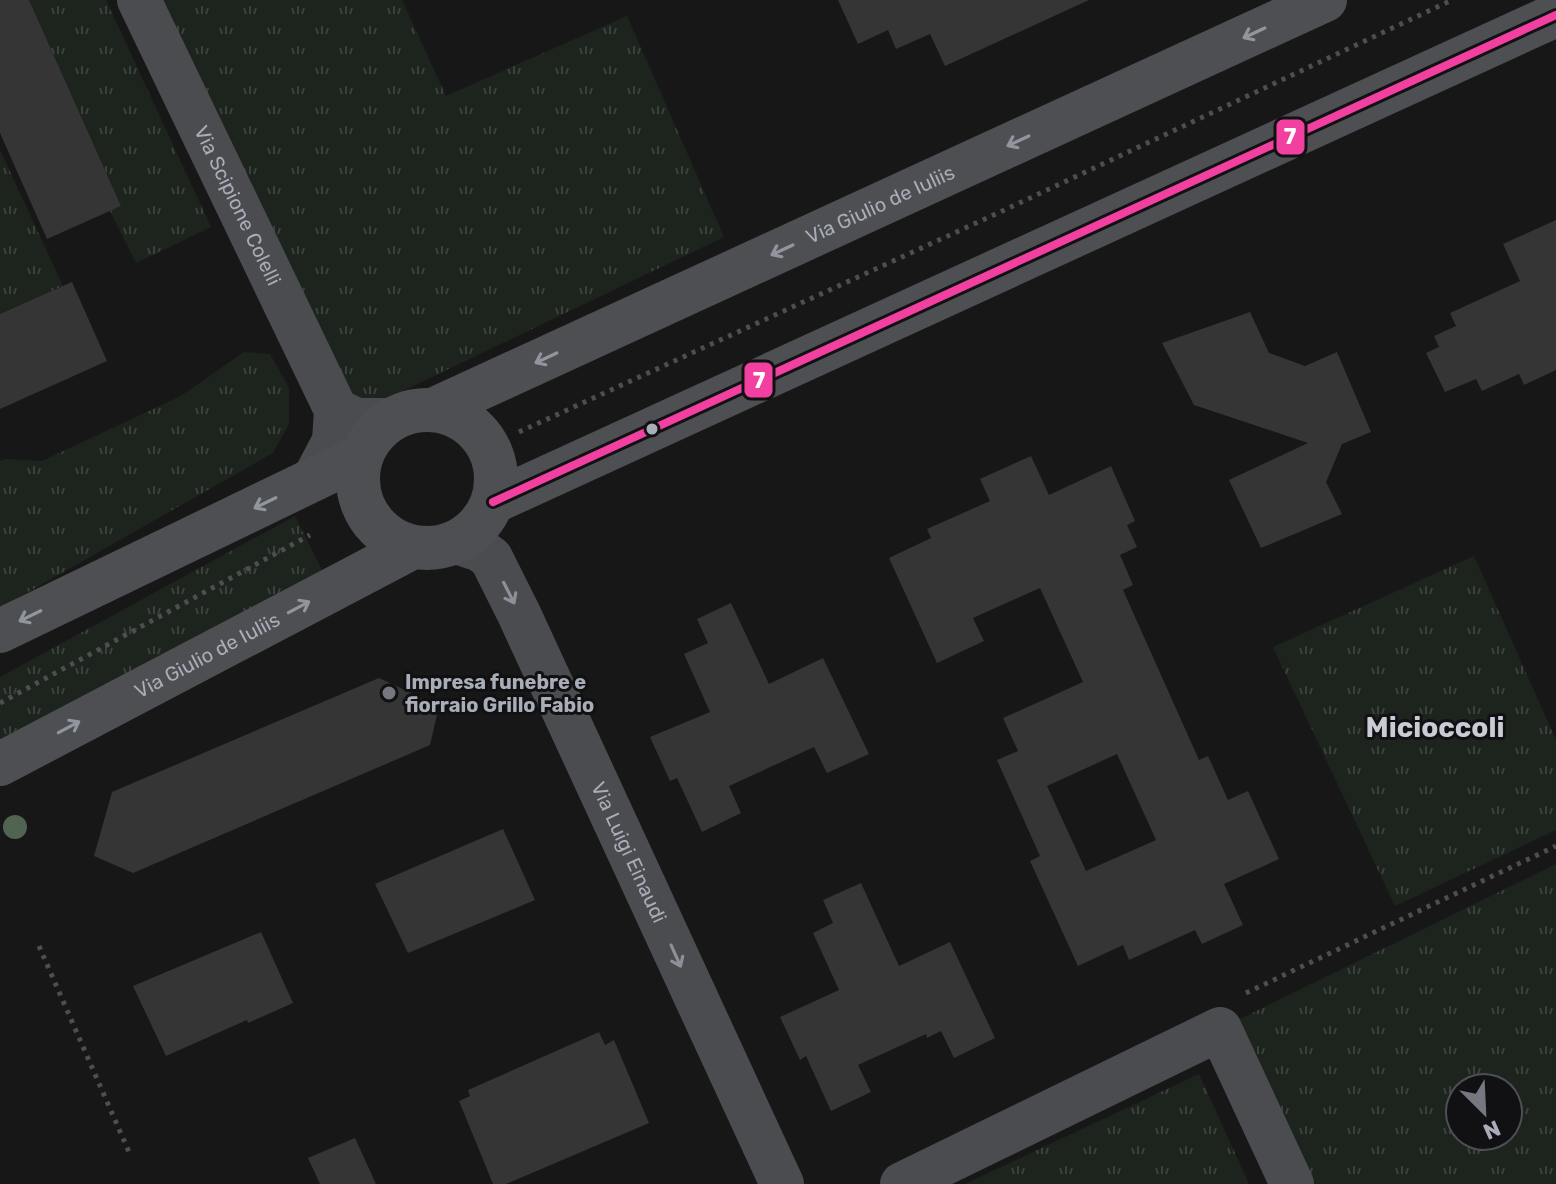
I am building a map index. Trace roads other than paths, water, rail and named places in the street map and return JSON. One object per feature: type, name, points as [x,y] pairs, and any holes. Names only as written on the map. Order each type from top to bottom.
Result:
[{"type":"main road","name":"Via Giulio de Iuliis","points":[[389,420],[411,411],[435,409],[1325,0]]},
{"type":"main road","points":[[493,502],[1556,15]]},
{"type":"main road","points":[[435,409],[468,422],[490,449],[497,484],[493,502],[484,518],[472,532],[456,542]]},
{"type":"main road","points":[[389,420],[371,436],[360,457],[357,481],[361,504],[373,524],[391,539],[413,547]]},
{"type":"main road","points":[[0,631],[360,457]]},
{"type":"main road","name":"Via Giulio de Iuliis","points":[[0,764],[413,547],[435,548],[456,542]]},
{"type":"street","name":"Via Scipione Colelli","points":[[139,0],[336,410]]},
{"type":"street","points":[[314,479],[334,441],[336,410],[357,420],[389,420]]},
{"type":"street","name":"Via Luigi Einaudi","points":[[456,542],[480,550],[491,558],[782,1184]]},
{"type":"street","points":[[902,1184],[1220,1029],[1292,1184]]},
{"type":"place","name":"Impresa funebre e fiorraio Grillo Fabio","points":[[389,693]]},
{"type":"district","name":"Micioccoli","points":[[1435,727]]}]
